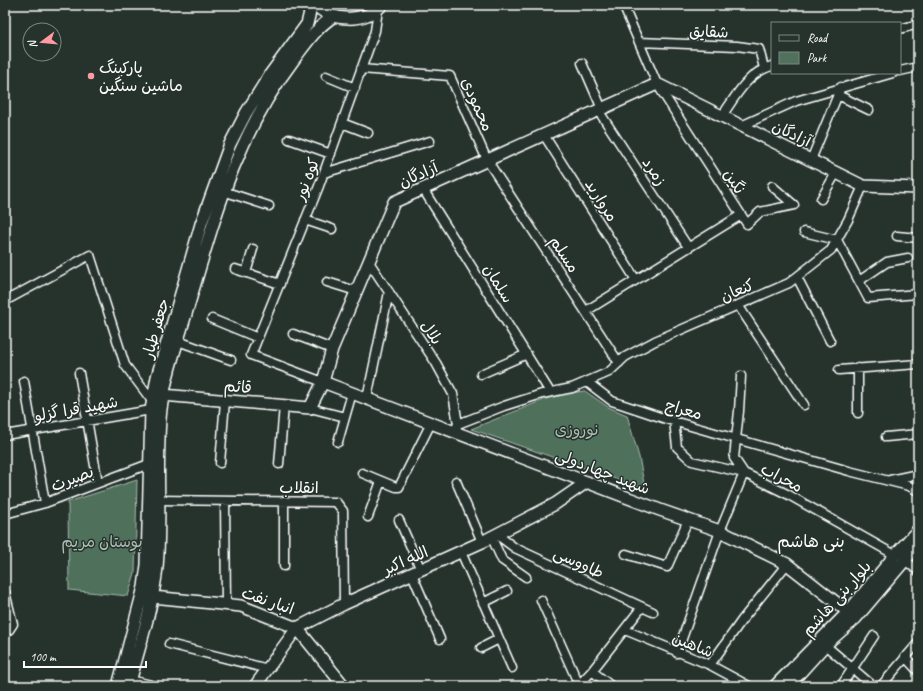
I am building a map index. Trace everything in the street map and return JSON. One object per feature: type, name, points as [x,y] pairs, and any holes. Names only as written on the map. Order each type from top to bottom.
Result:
[{"type":"street","name":"جعفر طیار","points":[[118,686],[157,566],[161,411],[178,341],[223,191],[240,148],[274,77],[307,24],[310,5]]},
{"type":"street","points":[[315,5],[320,10],[334,16],[349,19],[364,16],[380,7]]},
{"type":"street","points":[[623,5],[657,84]]},
{"type":"street","name":"کوه نور","points":[[323,382],[251,355],[324,173],[375,31],[380,7]]},
{"type":"street","name":"جعفر طیار","points":[[130,683],[148,595],[147,565],[151,406],[163,355],[202,224],[230,144],[246,113],[274,77],[315,30],[334,16]]},
{"type":"street","points":[[901,29],[918,24]]},
{"type":"street","name":"شقایق","points":[[639,42],[737,46],[759,49],[768,67]]},
{"type":"street","name":"زمرد","points":[[582,63],[600,110],[688,248]]},
{"type":"street","points":[[722,116],[745,82],[768,67]]},
{"type":"street","points":[[901,71],[918,67]]},
{"type":"street","name":"محمودی","points":[[361,69],[450,76],[488,160]]},
{"type":"street","points":[[741,126],[796,101],[890,74]]},
{"type":"street","points":[[326,76],[354,88]]},
{"type":"street","name":"آزادگان","points":[[310,408],[323,382],[332,349],[394,202],[657,84],[863,186],[918,188]]},
{"type":"street","name":"نگین","points":[[657,84],[747,224],[760,212],[794,205],[772,186]]},
{"type":"street","points":[[811,160],[841,87]]},
{"type":"street","points":[[838,95],[869,110]]},
{"type":"street","points":[[342,123],[368,133]]},
{"type":"street","name":"مروارید","points":[[544,135],[636,280]]},
{"type":"street","points":[[289,139],[331,154]]},
{"type":"street","points":[[324,173],[430,141]]},
{"type":"street","name":"مسلم","points":[[488,160],[619,363]]},
{"type":"street","points":[[821,199],[836,173]]},
{"type":"street","name":"کنعان","points":[[586,382],[609,372],[624,357],[655,341],[789,283],[832,250],[863,186]]},
{"type":"street","name":"سلمان","points":[[423,189],[550,392]]},
{"type":"street","points":[[223,191],[269,206]]},
{"type":"street","points":[[586,311],[741,215]]},
{"type":"street","points":[[305,220],[332,229]]},
{"type":"street","points":[[804,232],[837,240],[868,298],[918,294]]},
{"type":"street","points":[[897,236],[918,238]]},
{"type":"street","points":[[246,273],[253,249]]},
{"type":"street","points":[[5,301],[90,255],[125,364],[151,406]]},
{"type":"street","points":[[859,281],[887,262],[908,258]]},
{"type":"street","name":"بلال","points":[[369,262],[436,363],[453,394],[456,428]]},
{"type":"street","points":[[235,269],[280,284]]},
{"type":"street","points":[[797,277],[830,341]]},
{"type":"street","points":[[327,282],[356,291]]},
{"type":"street","points":[[366,398],[389,292]]},
{"type":"street","points":[[738,305],[804,405]]},
{"type":"street","points":[[212,319],[258,338]]},
{"type":"street","points":[[293,334],[332,349]]},
{"type":"street","points":[[178,341],[232,360]]},
{"type":"street","points":[[481,374],[527,354]]},
{"type":"street","points":[[839,370],[918,364]]},
{"type":"street","points":[[858,368],[858,413]]},
{"type":"street","points":[[79,373],[98,483]]},
{"type":"street","points":[[677,653],[720,531],[744,473],[734,458],[741,376]]},
{"type":"street","points":[[24,381],[46,503]]},
{"type":"street","name":"شهید چهاردولی","points":[[323,382],[431,423],[456,428],[587,482],[720,531],[787,564],[852,614]]},
{"type":"street","points":[[456,428],[504,406],[550,392],[572,388],[586,382]]},
{"type":"street","name":"معراج","points":[[586,382],[612,401],[736,439],[888,481],[918,474]]},
{"type":"street","points":[[338,442],[352,393]]},
{"type":"street","name":"قائم","points":[[164,395],[310,408]]},
{"type":"street","points":[[220,463],[225,401]]},
{"type":"street","name":"شهید قرا گزلو","points":[[5,434],[86,420],[151,406]]},
{"type":"street","points":[[279,464],[284,406]]},
{"type":"street","points":[[310,408],[345,417]]},
{"type":"street","name":"محراب","points":[[674,421],[677,447],[692,461],[744,473],[787,494],[895,555]]},
{"type":"street","points":[[362,473],[396,487],[401,484],[431,423]]},
{"type":"street","points":[[886,437],[918,434]]},
{"type":"street","name":"بصیرت","points":[[5,514],[46,503],[149,464]]},
{"type":"street","points":[[368,517],[381,481]]},
{"type":"street","points":[[456,481],[490,537],[502,560],[526,576]]},
{"type":"street","points":[[888,481],[909,486],[918,491]]},
{"type":"street","name":"الله اکبر","points":[[256,686],[297,628],[344,604],[461,552],[555,504],[587,482]]},
{"type":"street","name":"انقلاب","points":[[158,500],[334,501],[342,508],[344,604]]},
{"type":"street","points":[[225,501],[226,603]]},
{"type":"street","points":[[284,501],[284,566]]},
{"type":"street","points":[[399,520],[440,639]]},
{"type":"street","points":[[626,554],[667,567],[688,520]]},
{"type":"street","name":"بلوار بنی هاشم","points":[[788,686],[852,614],[895,555],[918,530]]},
{"type":"street","name":"طاووسی","points":[[490,537],[653,612]]},
{"type":"street","name":"بلوار بنی هاشم","points":[[775,686],[852,614],[918,546]]},
{"type":"street","points":[[461,552],[512,668]]},
{"type":"street","points":[[905,560],[918,571]]},
{"type":"street","points":[[710,665],[742,620],[787,564]]},
{"type":"street","points":[[483,603],[507,591]]},
{"type":"street","points":[[5,592],[13,624],[9,630],[5,632]]},
{"type":"street","name":"انبار نفت","points":[[148,595],[242,606],[297,628],[344,686]]},
{"type":"street","points":[[541,600],[578,686],[592,671],[642,607]]},
{"type":"street","name":"شاهین","points":[[625,630],[677,653],[710,665],[749,686]]},
{"type":"street","points":[[841,686],[874,636]]},
{"type":"street","points":[[481,648],[499,639]]},
{"type":"street","points":[[881,686],[904,657],[918,643]]},
{"type":"street","points":[[169,644],[268,669]]},
{"type":"street","points":[[825,645],[873,686]]},
{"type":"street","points":[[904,657],[918,671]]},
{"type":"street","points":[[592,671],[611,686]]},
{"type":"street","points":[[130,683],[156,686]]},
{"type":"green space","name":"نوروزی","points":[[585,391],[608,407],[627,415],[639,457],[645,489],[471,429],[556,395]]},
{"type":"green space","name":"بوستان مریم","points":[[137,480],[135,573],[128,596],[69,590],[68,502]]},
{"type":"place","name":"پارکینگ ماشین سنگین","points":[[91,76]]},
{"type":"district","name":"بنی هاشم","points":[[811,541]]}]
